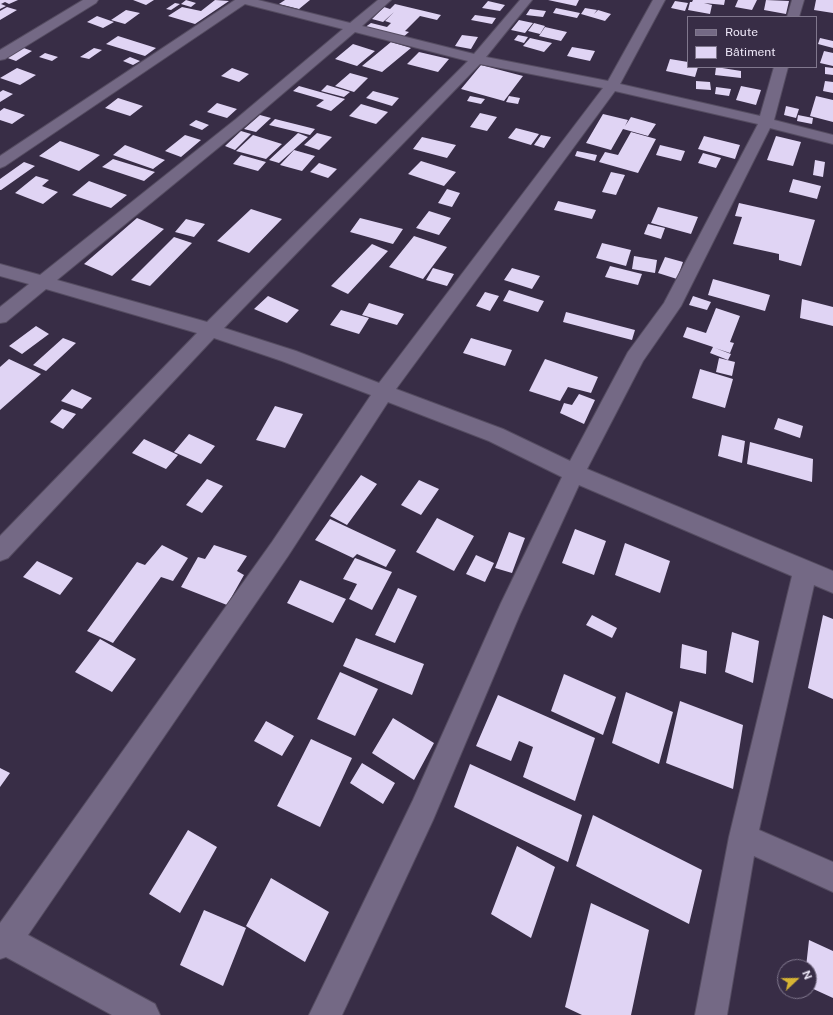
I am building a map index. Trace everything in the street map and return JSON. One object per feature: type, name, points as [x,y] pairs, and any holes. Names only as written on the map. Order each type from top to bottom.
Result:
[{"type":"street","points":[[0,56],[92,0]]},
{"type":"street","points":[[0,163],[243,0],[478,59],[612,86],[766,122],[833,140]]},
{"type":"street","points":[[0,317],[241,122],[385,0]]},
{"type":"street","points":[[0,551],[211,330],[478,59],[526,0]]},
{"type":"street","points":[[144,1015],[3,942],[280,549],[384,391],[612,86],[659,0]]},
{"type":"street","points":[[793,16],[798,0]]},
{"type":"street","points":[[325,1015],[423,810],[509,611],[574,473],[635,357],[672,306],[766,122],[781,68]]},
{"type":"street","points":[[0,270],[211,330],[289,356],[384,391],[496,435],[574,473],[833,582]]},
{"type":"street","points":[[711,1015],[743,837],[805,571]]},
{"type":"street","points":[[743,837],[833,876]]},
{"type":"building","points":[[0,0],[18,0],[9,4],[5,2],[1,4],[6,6],[0,9]]},
{"type":"building","points":[[133,0],[154,0],[146,5]]},
{"type":"building","points":[[186,0],[196,3],[191,7],[181,4]]},
{"type":"building","points":[[215,0],[229,1],[195,24],[168,16],[182,7],[201,11]]},
{"type":"building","points":[[285,0],[310,0],[299,9],[279,4]]},
{"type":"building","points":[[548,0],[579,0],[576,6]]},
{"type":"building","points":[[693,0],[725,0],[724,5],[704,3],[712,5],[710,14],[688,10],[690,2]]},
{"type":"building","points":[[738,0],[757,0],[752,10],[735,7]]},
{"type":"building","points":[[766,0],[789,1],[786,14],[764,10]]},
{"type":"building","points":[[816,0],[833,0],[833,13],[814,10]]},
{"type":"building","points":[[488,1],[505,5],[500,11],[482,8]]},
{"type":"building","points":[[675,1],[688,3],[685,11],[671,8]]},
{"type":"building","points":[[175,3],[180,4],[171,10],[166,9]]},
{"type":"building","points":[[395,4],[441,15],[437,20],[420,16],[405,31],[409,32],[402,38],[364,28],[371,23],[387,27],[391,23],[385,21],[394,12],[383,22],[372,19],[384,7],[390,9]]},
{"type":"building","points":[[7,7],[17,10],[0,20],[0,11]]},
{"type":"building","points":[[556,8],[580,13],[577,18],[553,13]]},
{"type":"building","points":[[585,8],[597,10],[594,14],[598,10],[611,14],[605,21],[581,14]]},
{"type":"building","points":[[530,9],[546,11],[543,17],[526,15]]},
{"type":"building","points":[[126,10],[140,13],[125,24],[111,20]]},
{"type":"building","points":[[475,15],[496,18],[492,24],[471,20]]},
{"type":"building","points":[[97,16],[114,22],[103,28],[87,22]]},
{"type":"building","points":[[519,20],[533,23],[525,33],[511,30]]},
{"type":"building","points":[[534,23],[545,26],[540,34],[528,31]]},
{"type":"building","points":[[545,27],[567,32],[561,41],[539,36]]},
{"type":"building","points":[[462,35],[478,37],[471,49],[455,46]]},
{"type":"building","points":[[518,35],[528,37],[524,43],[514,40]]},
{"type":"building","points":[[118,36],[156,48],[145,56],[106,44]]},
{"type":"building","points":[[530,38],[552,43],[544,52],[523,46]]},
{"type":"building","points":[[820,38],[833,41],[833,48],[818,44]]},
{"type":"building","points":[[391,42],[411,48],[382,72],[362,66]]},
{"type":"building","points":[[353,44],[375,51],[357,66],[335,59]]},
{"type":"building","points":[[21,47],[32,51],[16,61],[5,57]]},
{"type":"building","points":[[572,47],[595,51],[590,61],[567,56]]},
{"type":"building","points":[[94,48],[102,50],[89,59],[80,57]]},
{"type":"building","points":[[824,51],[833,53],[833,66],[820,63]]},
{"type":"building","points":[[419,52],[449,59],[438,72],[407,64]]},
{"type":"building","points":[[45,53],[58,57],[52,61],[39,57]]},
{"type":"building","points":[[130,57],[140,61],[133,65],[123,61]]},
{"type":"building","points":[[670,59],[687,62],[687,68],[698,68],[695,77],[666,71]]},
{"type":"building","points":[[481,65],[523,76],[504,101],[461,89]]},
{"type":"building","points":[[825,67],[833,68],[833,75],[825,74]]},
{"type":"building","points":[[17,68],[36,75],[20,85],[0,78]]},
{"type":"building","points":[[232,68],[249,74],[239,82],[221,76]]},
{"type":"building","points":[[716,68],[741,71],[741,78],[715,75]]},
{"type":"building","points":[[350,73],[368,78],[354,92],[335,86]]},
{"type":"building","points":[[696,81],[710,82],[711,90],[696,89]]},
{"type":"building","points":[[825,81],[833,82],[833,93],[823,91]]},
{"type":"building","points":[[327,85],[350,92],[344,97],[321,91]]},
{"type":"building","points":[[299,86],[345,99],[331,111],[316,106],[324,100],[293,91]]},
{"type":"building","points":[[741,86],[761,90],[756,105],[736,100]]},
{"type":"building","points":[[716,87],[731,89],[729,96],[715,94]]},
{"type":"building","points":[[3,90],[13,94],[0,102],[0,92]]},
{"type":"building","points":[[373,91],[399,98],[392,106],[366,98]]},
{"type":"building","points":[[470,96],[485,99],[481,104],[467,101]]},
{"type":"building","points":[[509,96],[520,98],[518,104],[506,102]]},
{"type":"building","points":[[816,96],[833,100],[833,122],[810,116]]},
{"type":"building","points":[[118,98],[143,106],[130,116],[105,108]]},
{"type":"building","points":[[217,103],[237,109],[227,118],[207,112]]},
{"type":"building","points":[[361,104],[388,112],[376,124],[349,116]]},
{"type":"building","points":[[786,106],[799,109],[796,118],[784,115]]},
{"type":"building","points":[[4,108],[25,115],[12,124],[0,120],[0,111]]},
{"type":"building","points":[[480,113],[497,117],[487,131],[470,127]]},
{"type":"building","points":[[603,114],[628,120],[625,126],[631,117],[656,124],[648,136],[623,129],[611,150],[586,143]]},
{"type":"building","points":[[260,115],[271,118],[256,132],[244,129]]},
{"type":"building","points":[[798,115],[813,118],[812,124],[797,121]]},
{"type":"building","points":[[275,119],[315,129],[310,135],[269,125]]},
{"type":"building","points":[[196,120],[209,125],[202,130],[189,125]]},
{"type":"building","points":[[516,128],[539,134],[531,145],[508,138]]},
{"type":"building","points":[[241,131],[251,134],[235,150],[225,146]]},
{"type":"building","points":[[631,132],[656,139],[638,173],[599,162],[605,152],[618,155]]},
{"type":"building","points":[[298,133],[308,137],[279,163],[269,160]]},
{"type":"building","points":[[317,133],[332,137],[319,150],[304,145]]},
{"type":"building","points":[[185,135],[201,140],[181,157],[165,151]]},
{"type":"building","points":[[253,135],[282,144],[266,159],[236,151]]},
{"type":"building","points":[[541,135],[551,137],[544,148],[534,145]]},
{"type":"building","points":[[704,136],[740,145],[735,159],[698,149]]},
{"type":"building","points":[[776,136],[801,142],[793,166],[767,160]]},
{"type":"building","points":[[422,137],[456,145],[447,158],[413,149]]},
{"type":"building","points":[[60,141],[100,155],[79,171],[39,156]]},
{"type":"building","points":[[125,145],[165,160],[153,169],[113,155]]},
{"type":"building","points":[[660,145],[685,151],[681,161],[656,155]]},
{"type":"building","points":[[294,150],[315,156],[302,171],[280,165]]},
{"type":"building","points":[[577,151],[597,155],[595,161],[575,156]]},
{"type":"building","points":[[703,153],[721,158],[716,168],[698,163]]},
{"type":"building","points":[[241,155],[266,162],[258,171],[233,164]]},
{"type":"building","points":[[113,159],[155,172],[144,181],[102,167]]},
{"type":"building","points":[[815,160],[825,162],[823,177],[813,175]]},
{"type":"building","points":[[421,161],[456,172],[444,186],[408,174]]},
{"type":"building","points":[[24,162],[35,166],[0,190],[0,179]]},
{"type":"building","points":[[319,163],[337,169],[328,178],[310,172]]},
{"type":"building","points":[[611,172],[625,175],[616,195],[602,192]]},
{"type":"building","points":[[36,176],[49,180],[42,186],[58,192],[43,204],[15,193]]},
{"type":"building","points":[[793,179],[821,186],[817,199],[789,192]]},
{"type":"building","points":[[89,181],[127,195],[111,208],[72,195]]},
{"type":"building","points":[[447,189],[460,193],[452,207],[438,203]]},
{"type":"building","points":[[558,201],[596,210],[592,219],[554,210]]},
{"type":"building","points":[[739,203],[815,220],[801,266],[779,260],[779,254],[733,244],[742,217],[735,216]]},
{"type":"building","points":[[658,207],[698,217],[691,234],[651,223]]},
{"type":"building","points":[[251,209],[282,219],[249,253],[217,241]]},
{"type":"building","points":[[429,211],[451,218],[439,235],[416,228]]},
{"type":"building","points":[[137,218],[164,229],[112,276],[84,264]]},
{"type":"building","points":[[360,218],[403,229],[393,244],[350,232]]},
{"type":"building","points":[[186,219],[205,224],[194,237],[175,232]]},
{"type":"building","points":[[648,224],[665,228],[661,239],[644,234]]},
{"type":"building","points":[[414,236],[447,247],[423,279],[389,267]]},
{"type":"building","points":[[174,237],[192,243],[150,286],[131,280]]},
{"type":"building","points":[[602,243],[631,250],[626,266],[596,258]]},
{"type":"building","points":[[372,244],[388,251],[348,294],[331,286]]},
{"type":"building","points":[[634,256],[657,260],[655,273],[632,269]]},
{"type":"building","points":[[665,257],[683,262],[677,279],[658,273]]},
{"type":"building","points":[[610,266],[642,274],[638,285],[605,277]]},
{"type":"building","points":[[433,268],[454,274],[447,286],[426,280]]},
{"type":"building","points":[[512,268],[540,276],[532,289],[504,280]]},
{"type":"building","points":[[713,279],[770,295],[765,311],[708,295]]},
{"type":"building","points":[[509,290],[544,301],[538,312],[503,301]]},
{"type":"building","points":[[485,292],[499,296],[490,311],[476,306]]},
{"type":"building","points":[[268,296],[299,310],[287,323],[254,309]]},
{"type":"building","points":[[693,296],[711,302],[707,310],[689,305]]},
{"type":"building","points":[[802,299],[833,307],[833,326],[800,318]]},
{"type":"building","points":[[369,303],[404,314],[397,325],[362,315]]},
{"type":"building","points":[[716,308],[740,316],[730,342],[734,343],[730,353],[715,348],[731,354],[728,360],[710,353],[713,347],[683,337],[687,327],[706,333]]},
{"type":"building","points":[[341,310],[369,318],[359,334],[330,325]]},
{"type":"building","points":[[566,312],[635,330],[632,340],[563,322]]},
{"type":"building","points":[[36,326],[49,334],[22,354],[9,346]]},
{"type":"building","points":[[63,338],[76,343],[46,371],[33,365]]},
{"type":"building","points":[[471,338],[512,350],[505,366],[463,353]]},
{"type":"building","points":[[719,358],[735,362],[732,376],[716,372]]},
{"type":"building","points":[[9,359],[41,374],[0,410],[0,367]]},
{"type":"building","points":[[545,359],[598,377],[591,393],[568,387],[560,401],[529,391]]},
{"type":"building","points":[[700,369],[733,379],[725,408],[692,398]]},
{"type":"building","points":[[72,389],[92,398],[82,409],[61,401]]},
{"type":"building","points":[[579,394],[595,400],[584,424],[560,413],[564,403],[572,405]]},
{"type":"building","points":[[275,406],[303,414],[285,448],[256,440]]},
{"type":"building","points":[[62,409],[76,414],[63,429],[50,422]]},
{"type":"building","points":[[778,418],[803,426],[800,438],[774,429]]},
{"type":"building","points":[[189,434],[215,446],[201,464],[174,452]]},
{"type":"building","points":[[722,435],[745,441],[742,463],[718,456]]},
{"type":"building","points":[[144,439],[178,455],[166,469],[132,453]]},
{"type":"building","points":[[750,442],[813,459],[812,482],[747,464]]},
{"type":"building","points":[[361,475],[377,484],[347,525],[330,516]]},
{"type":"building","points":[[207,479],[223,486],[202,513],[186,505]]},
{"type":"building","points":[[419,480],[439,489],[421,515],[401,505]]},
{"type":"building","points":[[437,518],[474,536],[454,571],[416,552]]},
{"type":"building","points":[[330,519],[396,550],[386,567],[357,554],[353,558],[315,540]]},
{"type":"building","points":[[575,529],[606,541],[594,575],[562,563]]},
{"type":"building","points":[[509,532],[525,538],[512,573],[495,568]]},
{"type":"building","points":[[625,543],[670,561],[660,593],[615,575]]},
{"type":"building","points":[[162,545],[188,558],[173,581],[161,577],[113,643],[87,631],[137,562],[145,565]]},
{"type":"building","points":[[214,545],[247,556],[237,571],[244,575],[227,605],[181,587],[198,557],[205,559]]},
{"type":"building","points":[[476,555],[494,563],[485,582],[466,574]]},
{"type":"building","points":[[355,558],[392,572],[372,610],[349,599],[357,584],[343,579]]},
{"type":"building","points":[[37,561],[73,578],[60,595],[23,577]]},
{"type":"building","points":[[300,580],[346,599],[333,623],[287,603]]},
{"type":"building","points":[[398,588],[417,596],[395,643],[375,635]]},
{"type":"building","points":[[592,615],[617,628],[612,638],[586,625]]},
{"type":"building","points":[[823,615],[833,619],[833,699],[808,688]]},
{"type":"building","points":[[732,632],[759,641],[753,683],[725,672]]},
{"type":"building","points":[[356,638],[424,664],[412,695],[343,666]]},
{"type":"building","points":[[100,639],[136,659],[112,692],[75,672]]},
{"type":"building","points":[[682,644],[707,651],[706,674],[680,668]]},
{"type":"building","points":[[340,672],[378,689],[355,736],[317,719]]},
{"type":"building","points":[[564,674],[616,697],[603,735],[551,711]]},
{"type":"building","points":[[626,692],[673,712],[659,764],[612,743]]},
{"type":"building","points":[[498,695],[595,738],[575,801],[523,777],[533,747],[519,741],[511,761],[476,746]]},
{"type":"building","points":[[680,701],[743,725],[733,789],[666,763]]},
{"type":"building","points":[[393,718],[434,743],[414,780],[372,753]]},
{"type":"building","points":[[266,721],[294,736],[282,756],[254,741]]},
{"type":"building","points":[[311,739],[352,758],[320,827],[277,806]]},
{"type":"building","points":[[362,763],[395,783],[383,804],[350,783]]},
{"type":"building","points":[[470,764],[582,815],[568,862],[454,807]]},
{"type":"building","points":[[0,768],[10,773],[0,787]]},
{"type":"building","points":[[593,815],[702,870],[689,924],[576,866]]},
{"type":"building","points":[[188,830],[217,847],[180,913],[149,894]]},
{"type":"building","points":[[517,846],[555,867],[531,938],[491,914]]},
{"type":"building","points":[[271,878],[329,912],[305,962],[246,926]]},
{"type":"building","points":[[591,903],[649,930],[631,1015],[582,1015],[565,1007]]},
{"type":"building","points":[[204,910],[246,928],[223,986],[180,965]]},
{"type":"building","points":[[809,940],[833,951],[833,998],[817,991],[817,959],[807,959]]}]
